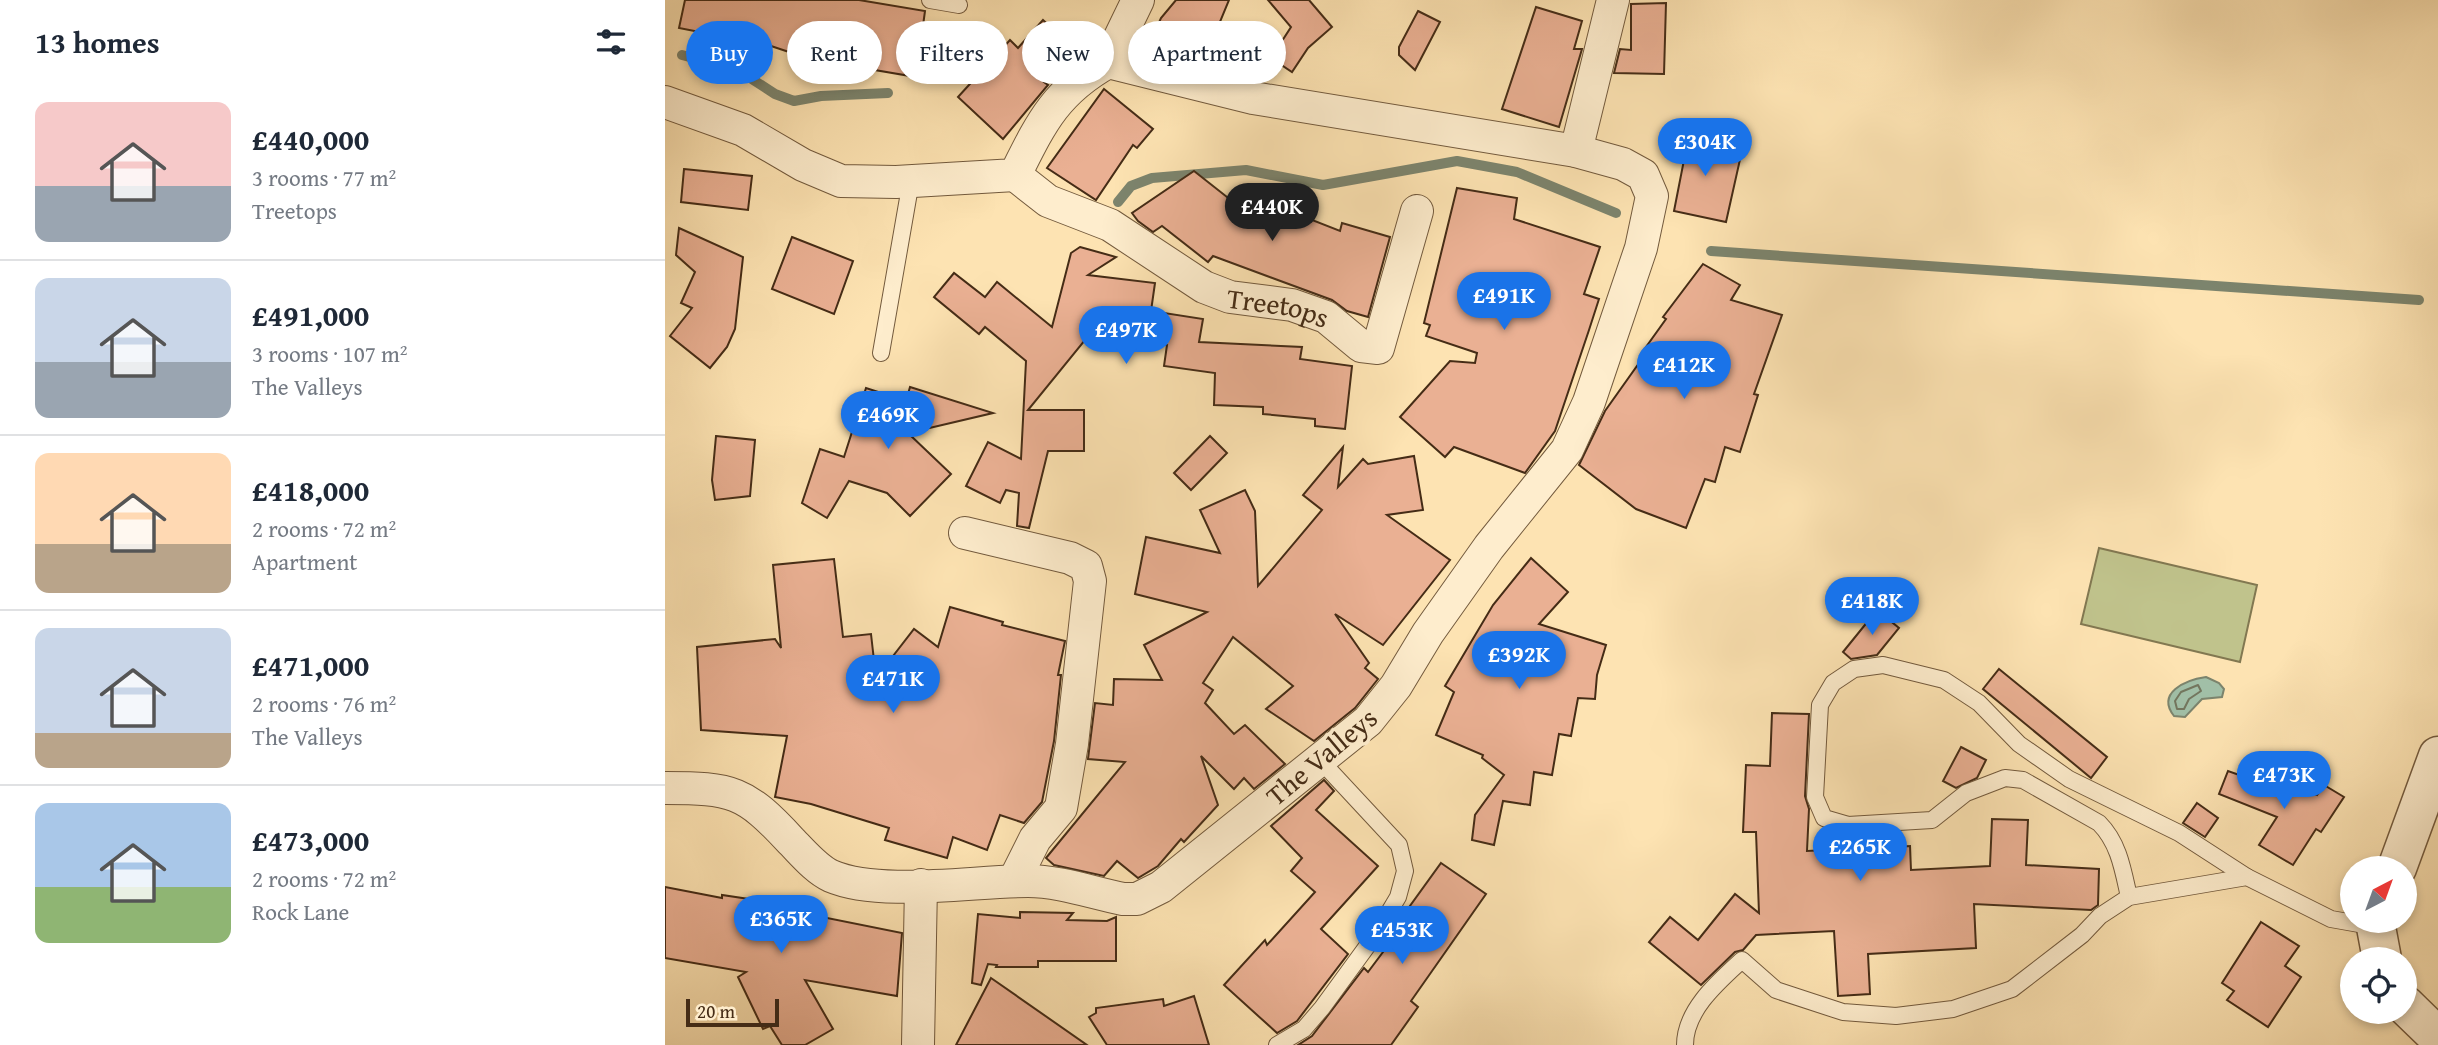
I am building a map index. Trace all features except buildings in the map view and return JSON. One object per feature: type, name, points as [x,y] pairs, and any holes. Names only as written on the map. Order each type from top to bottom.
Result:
[{"type":"street","points":[[1114,50],[1138,0]]},
{"type":"street","points":[[1576,151],[1613,0]]},
{"type":"street","name":"The Valleys","points":[[665,788],[721,790],[750,800],[809,859],[831,876],[865,883],[921,885],[1032,881],[1137,899],[1161,887],[1368,721],[1396,686],[1428,633],[1481,558],[1567,450],[1589,402],[1641,248],[1652,196],[1643,175],[1623,164],[1576,151],[1252,98],[1114,64]]},
{"type":"street","points":[[665,102],[743,130],[803,165],[841,181],[911,181],[1014,175],[1044,118],[1073,84]]},
{"type":"street","name":"Treetops","points":[[1014,175],[1048,201],[1110,225],[1204,287],[1230,297],[1292,305],[1326,317],[1361,346],[1378,348],[1417,211]]},
{"type":"street","points":[[965,533],[1070,558],[1086,566],[1090,581],[1072,744],[1061,808],[1035,839],[1014,881]]},
{"type":"street","points":[[2401,856],[2438,756]]},
{"type":"street","points":[[918,1045],[921,885]]},
{"type":"street","points":[[2417,1017],[2438,1037]]},
{"type":"lane","points":[[930,0],[959,5]]},
{"type":"lane","points":[[881,353],[911,181]]},
{"type":"lane","points":[[2129,897],[2119,852],[2108,832],[2099,823],[2023,780],[2005,778],[1966,793],[1932,820],[1848,825],[1824,818],[1815,797],[1820,705],[1833,683],[1854,669],[1883,666],[1944,680],[1979,704],[2019,744],[2069,779],[2179,832],[2247,877],[2331,919],[2379,935]]},
{"type":"lane","points":[[1277,1045],[1304,1029],[1322,1008],[1376,934],[1398,897],[1405,871],[1399,845],[1320,760]]},
{"type":"lane","points":[[1685,1045],[1685,1033],[1709,990],[1742,960],[1776,990],[1843,1012],[1896,1016],[1953,1009],[2012,989],[2081,935],[2100,916],[2129,897],[2247,877]]},
{"type":"green space","points":[[2099,548],[2257,585],[2240,662],[2081,624]]},
{"type":"water","points":[[2206,677],[2219,683],[2224,689],[2222,697],[2202,699],[2185,717],[2174,716],[2168,701],[2175,689]]},
{"type":"waterway","points":[[682,55],[738,70],[775,94],[794,101],[821,96],[888,93]]},
{"type":"waterway","points":[[1118,202],[1131,186],[1152,178],[1246,170],[1323,185],[1457,161],[1517,172],[1616,213]]},
{"type":"waterway","points":[[1711,251],[2419,300]]}]
